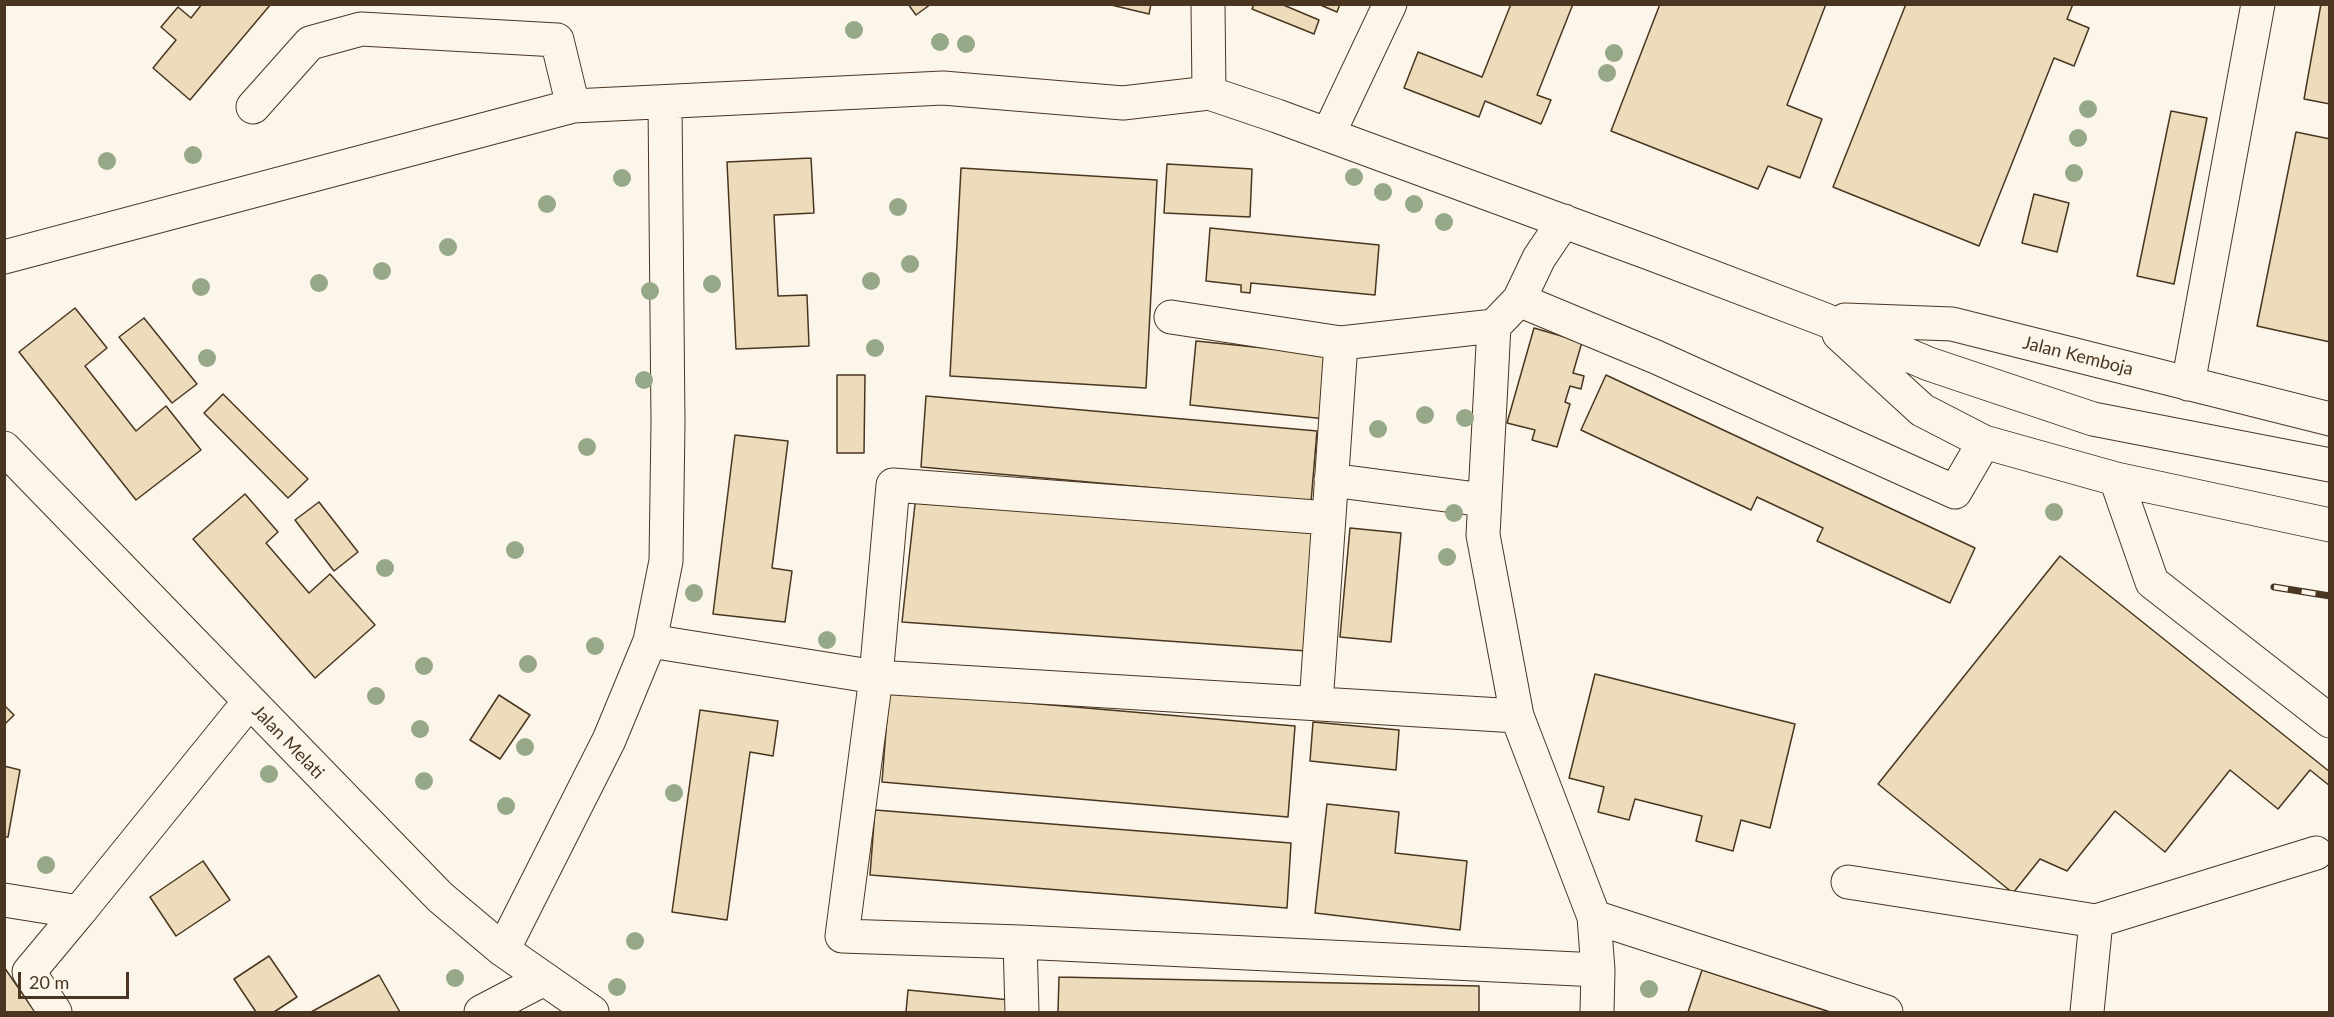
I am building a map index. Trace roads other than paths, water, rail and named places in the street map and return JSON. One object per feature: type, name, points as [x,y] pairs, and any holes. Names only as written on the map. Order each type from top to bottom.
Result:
[{"type":"street","points":[[1208,4],[1209,93]]},
{"type":"street","points":[[1328,135],[1390,4]]},
{"type":"street","points":[[2188,384],[2258,4]]},
{"type":"street","points":[[254,107],[310,43],[361,29],[557,40],[573,106]]},
{"type":"street","points":[[4,256],[573,106],[943,88],[1123,103],[1209,93],[1564,221],[1823,319],[1929,364],[2093,419],[2330,465]]},
{"type":"street","points":[[503,950],[609,740],[650,641],[666,561],[668,411],[665,102]]},
{"type":"street","points":[[1171,317],[1341,343],[1494,326],[1519,300],[1539,258],[1564,221]]},
{"type":"street","points":[[1519,300],[1656,357],[1955,492],[1984,442]]},
{"type":"street","points":[[1823,319],[1922,410],[1984,442],[2116,479],[2330,525]]},
{"type":"street","name":"Jalan Kemboja","points":[[1823,319],[1952,324],[2330,418]]},
{"type":"street","points":[[1494,326],[1483,535],[1516,716],[1594,917],[1598,970],[1597,1012]]},
{"type":"street","points":[[1316,704],[1341,343]]},
{"type":"street","name":"Jalan Melati","points":[[10,466],[249,702],[440,897],[503,950],[592,1012]]},
{"type":"street","points":[[2116,479],[2152,582],[2330,721]]},
{"type":"street","points":[[1331,480],[1484,500]]},
{"type":"street","points":[[1329,518],[893,485],[876,677],[842,936],[1020,942],[1598,970]]},
{"type":"street","points":[[650,641],[876,677],[1516,716]]},
{"type":"street","points":[[55,1012],[29,972],[249,702]]},
{"type":"street","points":[[1848,882],[2096,921],[2316,853]]},
{"type":"street","points":[[4,900],[79,912]]},
{"type":"street","points":[[1594,917],[1886,1012]]},
{"type":"street","points":[[2086,1012],[2096,921]]},
{"type":"street","points":[[1020,942],[1022,1012]]},
{"type":"street","points":[[481,1012],[544,979]]},
{"type":"railway","points":[[2274,587],[2330,596]]}]
